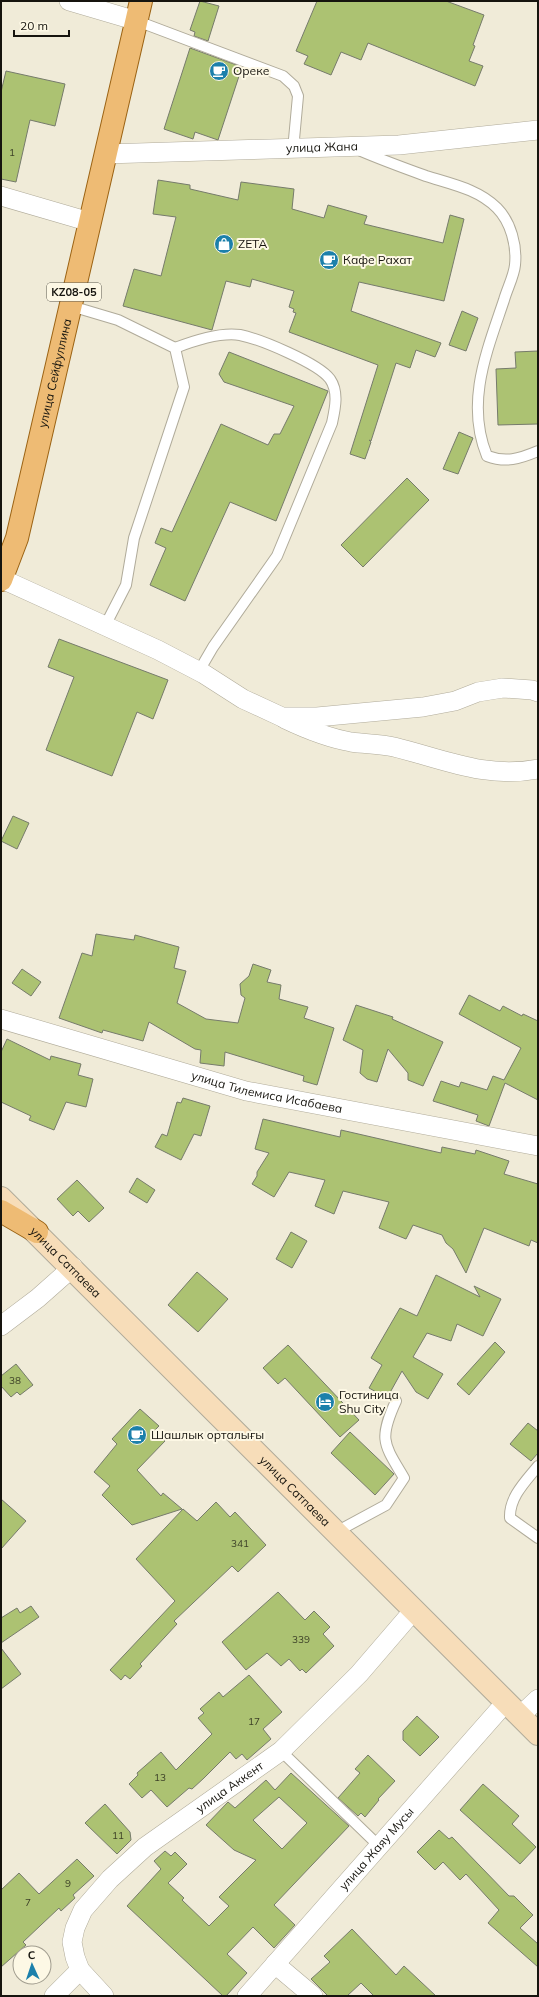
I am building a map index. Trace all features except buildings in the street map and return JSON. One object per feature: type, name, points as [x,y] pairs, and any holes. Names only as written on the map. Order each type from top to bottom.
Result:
[{"type":"main road","name":"улица Сейфуллина","points":[[1,580],[17,538],[139,11]]},
{"type":"main road","points":[[1,1211],[37,1232]]},
{"type":"street","points":[[69,1],[139,11]]},
{"type":"street","name":"улица Жана","points":[[105,154],[293,150],[399,145],[538,130]]},
{"type":"street","points":[[1,196],[90,222]]},
{"type":"street","points":[[1,580],[105,626],[199,671],[243,699],[308,730],[350,742],[393,747],[474,770],[524,772],[538,769]]},
{"type":"street","points":[[282,717],[317,717],[424,706],[455,701],[478,692],[503,688],[532,690],[538,692]]},
{"type":"street","name":"улица Тилемиса Исабаева","points":[[1,1019],[246,1091],[538,1146]]},
{"type":"street","name":"улица Сатпаева","points":[[1,1198],[73,1267],[538,1734]]},
{"type":"street","points":[[1,1326],[38,1298],[73,1267]]},
{"type":"street","name":"улица Аккент","points":[[80,1970],[75,1957],[72,1942],[75,1928],[83,1910],[110,1879],[145,1847],[281,1751],[359,1674],[414,1610]]},
{"type":"street","name":"улица Жаяу Мусы","points":[[247,1996],[379,1846],[513,1709],[538,1700]]},
{"type":"street","points":[[275,1964],[313,1996]]},
{"type":"street","points":[[54,1996],[80,1970],[104,1996]]},
{"type":"lane","points":[[139,11],[283,76],[294,86],[298,96],[293,150]]},
{"type":"lane","points":[[352,147],[398,166],[469,189],[498,209],[512,232],[515,265],[484,361],[477,407],[480,438],[487,456],[499,460],[521,458],[538,452]]},
{"type":"lane","points":[[70,306],[118,320],[175,348],[201,338],[239,335],[300,357],[330,379],[336,400],[332,423],[277,556],[199,671]]},
{"type":"lane","points":[[105,626],[126,585],[134,538],[184,387],[175,348]]},
{"type":"lane","points":[[336,1532],[386,1505],[404,1478],[385,1443],[386,1423],[396,1402]]},
{"type":"lane","points":[[538,1466],[514,1498],[510,1511],[510,1518],[538,1538]]},
{"type":"lane","points":[[281,1751],[379,1846]]},
{"type":"place","name":"Ореке","points":[[219,71]]},
{"type":"place","name":"ZETA","points":[[224,244]]},
{"type":"place","name":"Кафе Рахат","points":[[329,260]]},
{"type":"place","name":"Гостиница Shu City","points":[[325,1402]]},
{"type":"place","name":"Шашлык орталығы","points":[[137,1435]]}]
